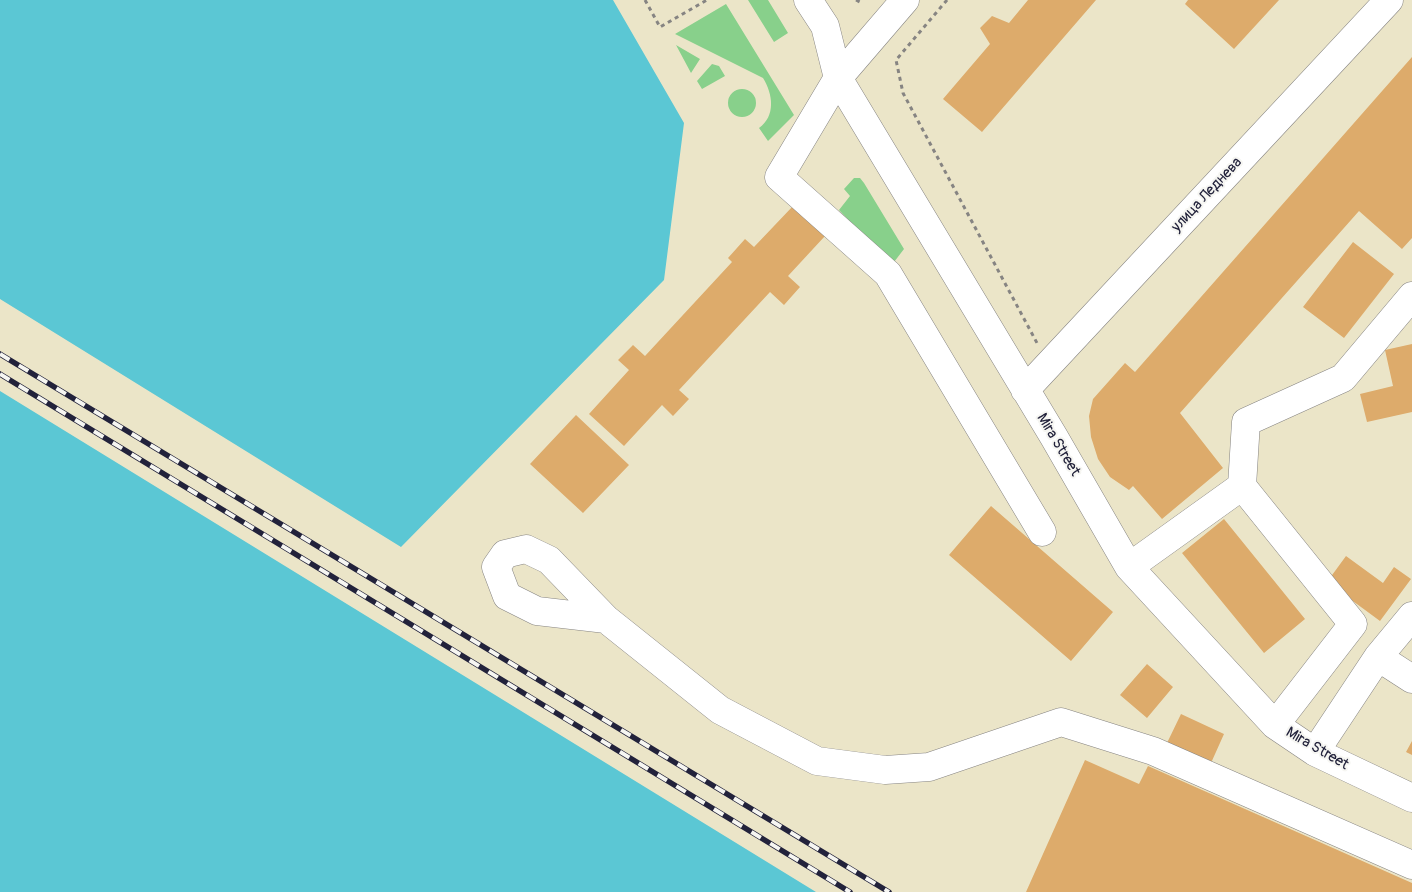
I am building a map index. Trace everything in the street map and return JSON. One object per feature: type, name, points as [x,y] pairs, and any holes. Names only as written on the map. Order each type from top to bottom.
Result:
[{"type":"street","name":"Mira Street","points":[[808,0],[825,26],[838,78],[1129,567],[1275,725],[1315,752],[1412,798]]},
{"type":"street","points":[[905,0],[838,78],[779,177],[888,274],[1042,532]]},
{"type":"street","name":"улица Леднева","points":[[1025,390],[1388,0]]},
{"type":"street","points":[[1275,725],[1353,624],[1242,486],[1246,422],[1343,378],[1412,296]]},
{"type":"street","points":[[1129,567],[1242,486]]},
{"type":"street","points":[[1315,752],[1378,657],[1412,616]]},
{"type":"street","points":[[606,619],[720,710],[817,761],[885,770],[929,767],[1061,722],[1152,751],[1412,865]]},
{"type":"street","points":[[1378,657],[1412,679]]},
{"type":"path","points":[[645,0],[660,27],[707,0]]},
{"type":"path","points":[[947,0],[896,60],[903,93],[1049,364]]},
{"type":"green space","points":[[748,0],[768,0],[788,33],[774,42]]},
{"type":"green space","points":[[726,4],[794,115],[768,141],[759,128],[768,117],[771,104],[769,91],[763,78],[675,34]]},
{"type":"green space","points":[[676,45],[700,59],[691,73]]},
{"type":"green space","points":[[712,64],[719,66],[725,76],[702,89],[697,81]]},
{"type":"green space","points":[[742,89],[752,93],[756,103],[752,113],[742,117],[732,113],[728,103],[732,93]]},
{"type":"green space","points":[[854,178],[860,178],[864,183],[904,249],[891,266],[839,210],[850,196],[844,189]]},
{"type":"water","points":[[0,0],[613,0],[684,123],[664,280],[401,547],[0,299]]},
{"type":"water","points":[[0,391],[816,892],[0,892]]},
{"type":"building","points":[[1028,0],[1096,0],[982,132],[943,99],[990,44],[980,28],[992,16],[1009,23]]},
{"type":"building","points":[[1188,0],[1279,0],[1234,49],[1185,4]]},
{"type":"building","points":[[1412,57],[1412,238],[1402,249],[1359,211],[1180,413],[1223,468],[1162,519],[1133,486],[1129,490],[1110,477],[1098,459],[1091,437],[1089,416],[1093,399],[1125,363],[1135,372]]},
{"type":"building","points":[[793,206],[825,236],[788,276],[800,287],[784,305],[770,292],[679,390],[689,399],[673,416],[662,405],[624,446],[589,414],[629,370],[618,360],[633,345],[645,356],[732,262],[728,258],[745,239],[754,247]]},
{"type":"building","points":[[1353,242],[1394,274],[1344,338],[1303,307]]},
{"type":"building","points":[[1412,344],[1412,412],[1367,422],[1360,394],[1393,386],[1385,350]]},
{"type":"building","points":[[576,415],[629,465],[583,513],[530,464]]},
{"type":"building","points":[[991,506],[1113,612],[1071,661],[949,555]]},
{"type":"building","points":[[1224,519],[1305,619],[1264,653],[1182,553]]},
{"type":"building","points":[[1346,556],[1383,583],[1394,567],[1411,579],[1380,621],[1327,582]]},
{"type":"building","points":[[1147,664],[1173,687],[1147,718],[1120,695]]},
{"type":"building","points":[[1181,714],[1224,734],[1211,763],[1167,743]]},
{"type":"building","points":[[1412,741],[1412,755],[1406,752]]},
{"type":"building","points":[[1085,760],[1139,784],[1148,766],[1412,883],[1412,892],[1026,892]]},
{"type":"railway","points":[[0,354],[889,892]]},
{"type":"railway","points":[[0,374],[850,892]]}]
